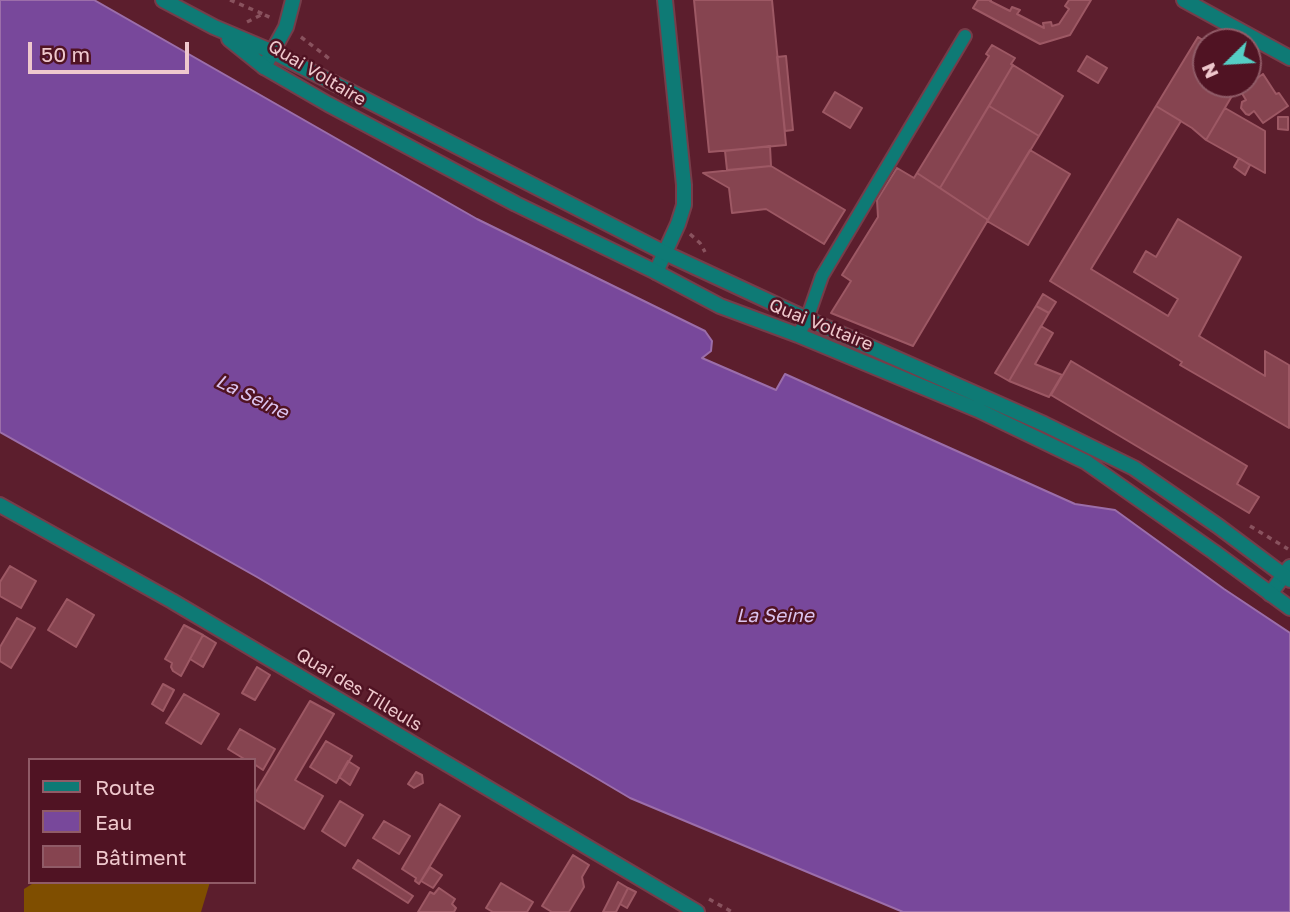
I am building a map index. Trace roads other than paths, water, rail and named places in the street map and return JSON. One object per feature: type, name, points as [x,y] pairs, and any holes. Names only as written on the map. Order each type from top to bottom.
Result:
[{"type":"street","points":[[163,0],[214,27]]},
{"type":"street","points":[[264,67],[286,27],[293,0]]},
{"type":"street","points":[[656,272],[684,205],[665,0]]},
{"type":"street","points":[[1184,0],[1290,58]]},
{"type":"street","name":"Quai Voltaire","points":[[214,27],[273,51],[666,253],[1044,424],[1134,468],[1288,574]]},
{"type":"street","name":"Quai Voltaire","points":[[214,27],[264,67],[328,104],[504,198],[720,306],[798,335],[978,410],[1086,462],[1290,608]]},
{"type":"street","name":"Quai des Tilleuls","points":[[0,505],[172,601],[697,912]]},
{"type":"street","points":[[1270,594],[1288,574]]},
{"type":"lane","points":[[798,335],[807,319],[822,276],[965,36]]},
{"type":"water","name":"La Seine","points":[[0,0],[94,0],[477,219],[705,331],[712,341],[711,351],[702,358],[776,390],[785,374],[1075,504],[1115,510],[1290,633],[1290,912],[903,912],[630,798],[257,577],[0,432]]}]
